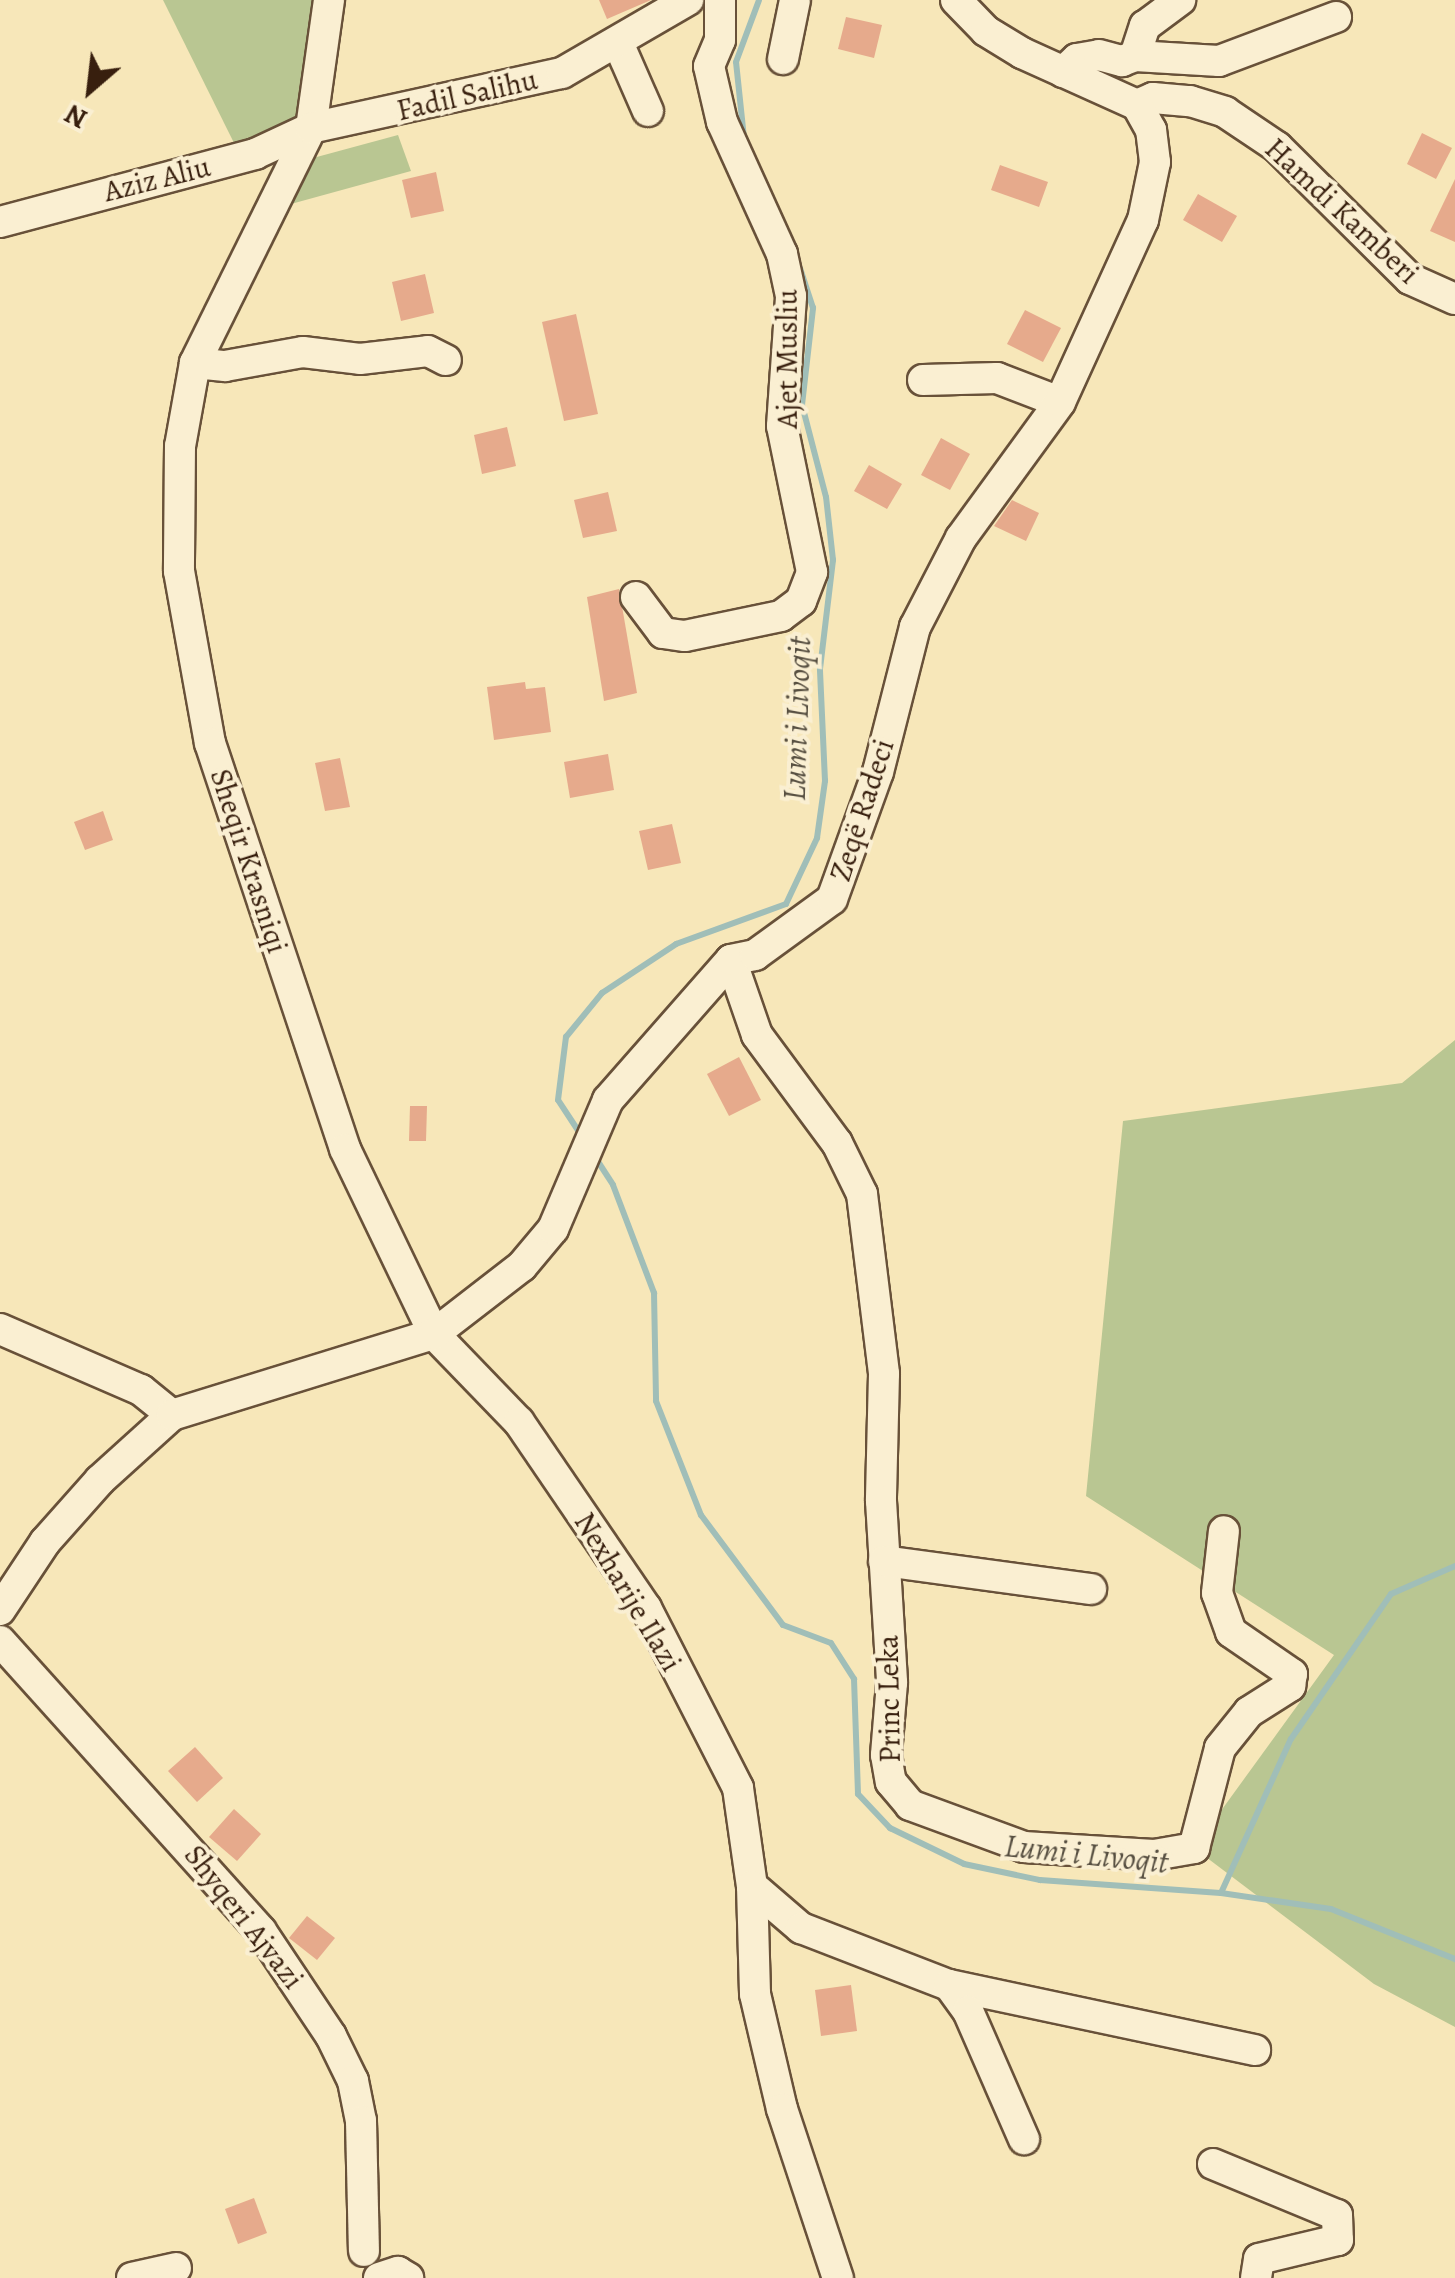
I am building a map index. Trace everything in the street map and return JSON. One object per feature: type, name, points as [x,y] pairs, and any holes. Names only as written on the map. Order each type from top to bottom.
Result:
[{"type":"street","name":"Sheqir Krasniqi","points":[[329,0],[310,128],[195,363],[180,446],[179,571],[210,743],[345,1149],[434,1334]]},
{"type":"street","name":"Fadil Salihu","points":[[310,128],[504,89],[562,73],[619,45],[688,0]]},
{"type":"street","name":"Ajet Musliu","points":[[636,597],[663,633],[686,636],[781,616],[801,601],[812,572],[782,426],[790,296],[782,254],[736,162],[709,66],[720,40],[720,0]]},
{"type":"street","points":[[783,59],[795,0]]},
{"type":"street","name":"Hamdi Kamberi","points":[[956,0],[986,31],[1062,72],[1136,105],[1153,98],[1190,101],[1225,112],[1277,147],[1410,279],[1455,300]]},
{"type":"street","points":[[1135,56],[1145,26],[1180,0]]},
{"type":"street","points":[[1062,72],[1077,59],[1135,56],[1219,60],[1336,17]]},
{"type":"street","points":[[619,45],[648,111]]},
{"type":"street","name":"Zeqë Radeci","points":[[434,1334],[522,1266],[554,1230],[608,1100],[732,960],[755,955],[832,899],[878,772],[915,627],[961,538],[1060,402],[1143,220],[1155,162],[1151,130],[1136,105]]},
{"type":"street","name":"Aziz Aliu","points":[[0,222],[255,154],[310,128]]},
{"type":"street","points":[[195,363],[225,366],[304,352],[360,359],[428,351],[446,360]]},
{"type":"street","points":[[924,380],[997,378],[1060,402]]},
{"type":"street","name":"Princ Leka","points":[[732,960],[756,1035],[837,1143],[862,1194],[884,1374],[884,1561],[892,1683],[886,1755],[891,1782],[910,1805],[1024,1848],[1154,1855],[1194,1848],[1220,1748],[1249,1712],[1290,1686],[1292,1674],[1251,1650],[1222,1613],[1217,1592],[1224,1531]]},
{"type":"street","points":[[0,1329],[140,1390],[172,1416]]},
{"type":"street","points":[[0,1610],[45,1542],[100,1480],[172,1416],[434,1334]]},
{"type":"street","name":"Nexharije Ilazi","points":[[434,1334],[519,1422],[646,1608],[738,1788],[752,1886],[755,1994],[782,2110],[838,2278]]},
{"type":"street","points":[[884,1561],[1092,1589]]},
{"type":"street","name":"Shyqeri Ajvazi","points":[[0,1642],[261,1931],[331,2036],[353,2081],[372,2265]]},
{"type":"street","points":[[752,1886],[801,1928],[950,1985],[1255,2050]]},
{"type":"street","points":[[950,1985],[968,2011],[1024,2139]]},
{"type":"street","points":[[1213,2164],[1306,2197],[1337,2215],[1338,2240],[1259,2259],[1256,2278]]},
{"type":"street","points":[[372,2265],[408,2278]]},
{"type":"street","points":[[132,2278],[176,2268]]},
{"type":"green space","points":[[163,0],[315,0],[295,127],[237,149]]},
{"type":"green space","points":[[398,135],[411,171],[280,207],[302,161]]},
{"type":"green space","points":[[1455,1040],[1455,2027],[1374,1984],[1194,1848],[1334,1655],[1086,1496],[1123,1121],[1402,1083]]},
{"type":"building","points":[[599,0],[651,0],[607,19]]},
{"type":"building","points":[[846,17],[882,25],[874,58],[838,49]]},
{"type":"building","points":[[1422,133],[1452,148],[1436,179],[1407,164]]},
{"type":"building","points":[[1000,165],[1048,182],[1039,207],[991,190]]},
{"type":"building","points":[[436,172],[444,211],[411,218],[402,180]]},
{"type":"building","points":[[1455,179],[1455,242],[1430,231]]},
{"type":"building","points":[[1198,194],[1237,216],[1222,242],[1183,220]]},
{"type":"building","points":[[425,274],[434,313],[401,321],[392,282]]},
{"type":"building","points":[[1025,310],[1061,328],[1043,362],[1007,344]]},
{"type":"building","points":[[576,314],[598,414],[564,421],[542,322]]},
{"type":"building","points":[[507,427],[516,466],[482,474],[474,435]]},
{"type":"building","points":[[941,438],[970,454],[950,490],[921,475]]},
{"type":"building","points":[[869,465],[902,484],[887,509],[854,491]]},
{"type":"building","points":[[608,492],[617,531],[583,538],[574,500]]},
{"type":"building","points":[[1012,500],[1039,513],[1026,541],[994,526]]},
{"type":"building","points":[[619,589],[637,693],[604,701],[587,597]]},
{"type":"building","points":[[525,682],[526,689],[545,687],[551,732],[494,740],[487,687]]},
{"type":"building","points":[[608,754],[614,790],[570,798],[564,762]]},
{"type":"building","points":[[340,758],[350,807],[325,811],[315,763]]},
{"type":"building","points":[[103,811],[113,840],[85,850],[74,822]]},
{"type":"building","points":[[672,824],[681,863],[648,870],[639,831]]},
{"type":"building","points":[[739,1057],[761,1100],[729,1116],[707,1074]]},
{"type":"building","points":[[410,1106],[427,1106],[426,1141],[409,1141]]},
{"type":"building","points":[[195,1747],[223,1778],[197,1802],[168,1771]]},
{"type":"building","points":[[234,1809],[261,1834],[237,1861],[209,1837]]},
{"type":"building","points":[[307,1916],[335,1938],[317,1960],[289,1938]]},
{"type":"building","points":[[851,1985],[857,2031],[821,2036],[815,1990]]},
{"type":"building","points":[[254,2198],[267,2233],[238,2244],[225,2209]]},
{"type":"waterway","name":"Lumi i Livoqit","points":[[744,138],[736,62],[759,0]]},
{"type":"waterway","name":"Lumi i Livoqit","points":[[583,1138],[558,1100],[566,1037],[602,993],[676,944],[786,904],[817,838],[825,781],[820,669],[833,560],[826,497],[802,405],[813,308],[800,268]]},
{"type":"waterway","name":"Lumi i Livoqit","points":[[595,1157],[613,1185],[654,1293],[656,1401],[701,1515],[783,1625],[831,1643],[854,1679],[858,1794],[890,1828],[964,1864],[1040,1880],[1221,1893],[1331,1909],[1455,1959]]},
{"type":"waterway","points":[[1221,1893],[1291,1739],[1391,1594],[1455,1566]]}]
